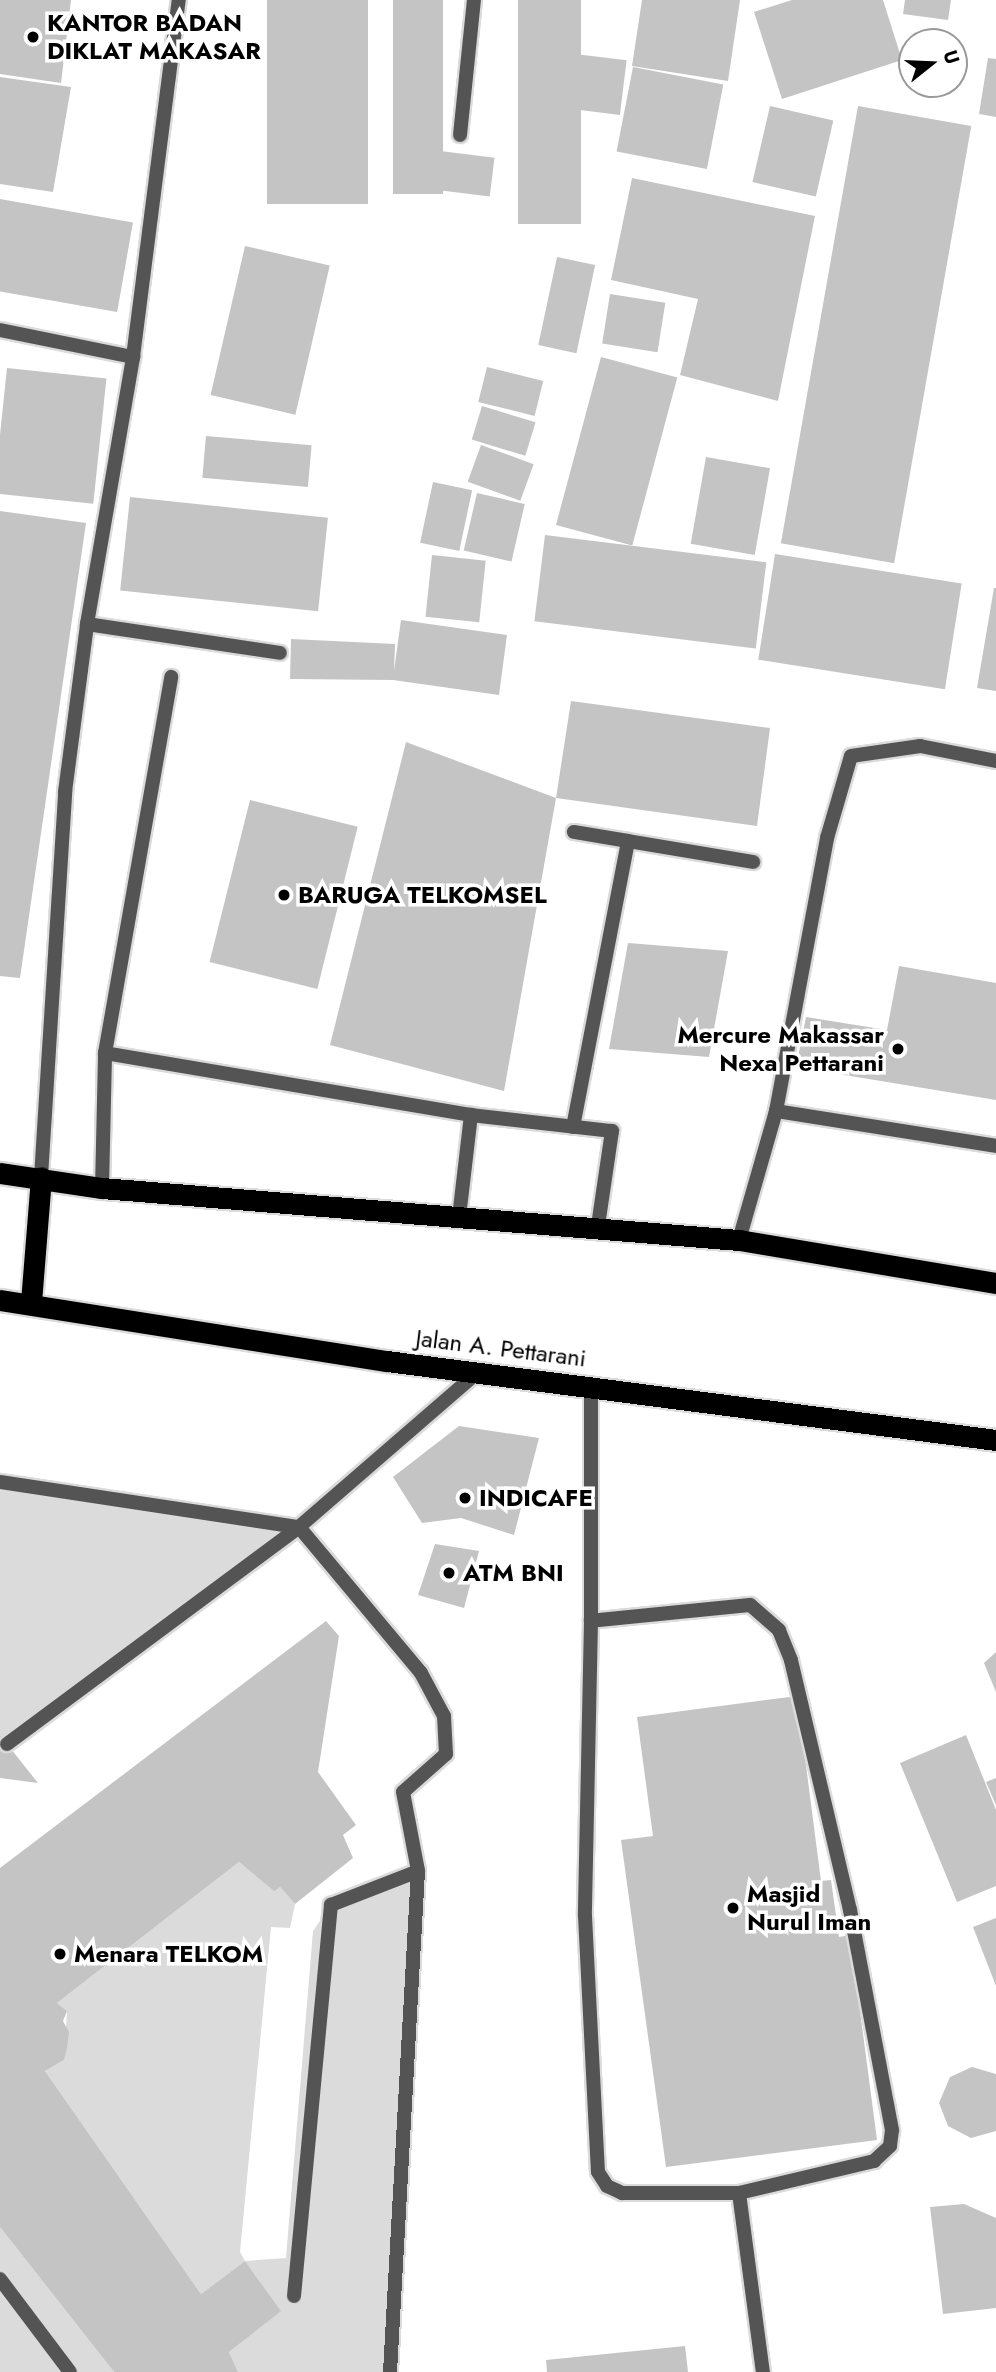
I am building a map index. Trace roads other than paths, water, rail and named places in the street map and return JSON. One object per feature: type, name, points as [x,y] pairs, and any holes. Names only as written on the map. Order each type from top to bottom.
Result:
[{"type":"highway","points":[[0,1172],[102,1188],[598,1226],[739,1240],[996,1283]]},
{"type":"highway","points":[[31,1302],[41,1177]]},
{"type":"highway","name":"Jalan A. Pettarani","points":[[0,1300],[31,1302],[478,1372],[996,1440]]},
{"type":"street","points":[[41,1177],[65,792],[87,624],[133,357],[179,0]]},
{"type":"street","points":[[460,135],[474,0]]},
{"type":"street","points":[[0,330],[133,357]]},
{"type":"street","points":[[87,624],[280,653]]},
{"type":"street","points":[[102,1188],[105,1053],[171,677]]},
{"type":"street","points":[[739,1240],[776,1111],[827,838],[851,756],[920,746],[996,761]]},
{"type":"street","points":[[574,832],[753,862]]},
{"type":"street","points":[[573,1127],[628,841]]},
{"type":"street","points":[[105,1053],[471,1115],[612,1131],[598,1226]]},
{"type":"street","points":[[776,1111],[996,1146]]},
{"type":"street","points":[[459,1217],[471,1115]]},
{"type":"street","points":[[7,1744],[299,1527],[478,1372]]},
{"type":"street","points":[[591,1386],[591,1621],[585,1916],[598,2172],[607,2186],[622,2193],[738,2193],[874,2161],[890,2146],[892,2130],[850,1910],[791,1660],[779,1630],[750,1605],[591,1621]]},
{"type":"street","points":[[0,1482],[299,1527],[421,1673],[444,1716],[446,1754],[403,1792],[418,1871],[390,2372]]},
{"type":"street","points":[[294,2296],[331,1905],[418,1871]]},
{"type":"street","points":[[738,2193],[763,2372]]},
{"type":"street","points":[[0,2279],[70,2372]]},
{"type":"place","name":"KANTOR BADAN DIKLAT MAKASAR","points":[[33,37]]},
{"type":"place","name":"BARUGA TELKOMSEL","points":[[284,895]]},
{"type":"place","name":"Mercure Makassar Nexa Pettarani","points":[[898,1049]]},
{"type":"place","name":"INDICAFE","points":[[465,1498]]},
{"type":"place","name":"ATM BNI","points":[[449,1573]]},
{"type":"place","name":"Masjid Nurul Iman","points":[[733,1908]]},
{"type":"place","name":"Menara TELKOM","points":[[60,1954]]}]
